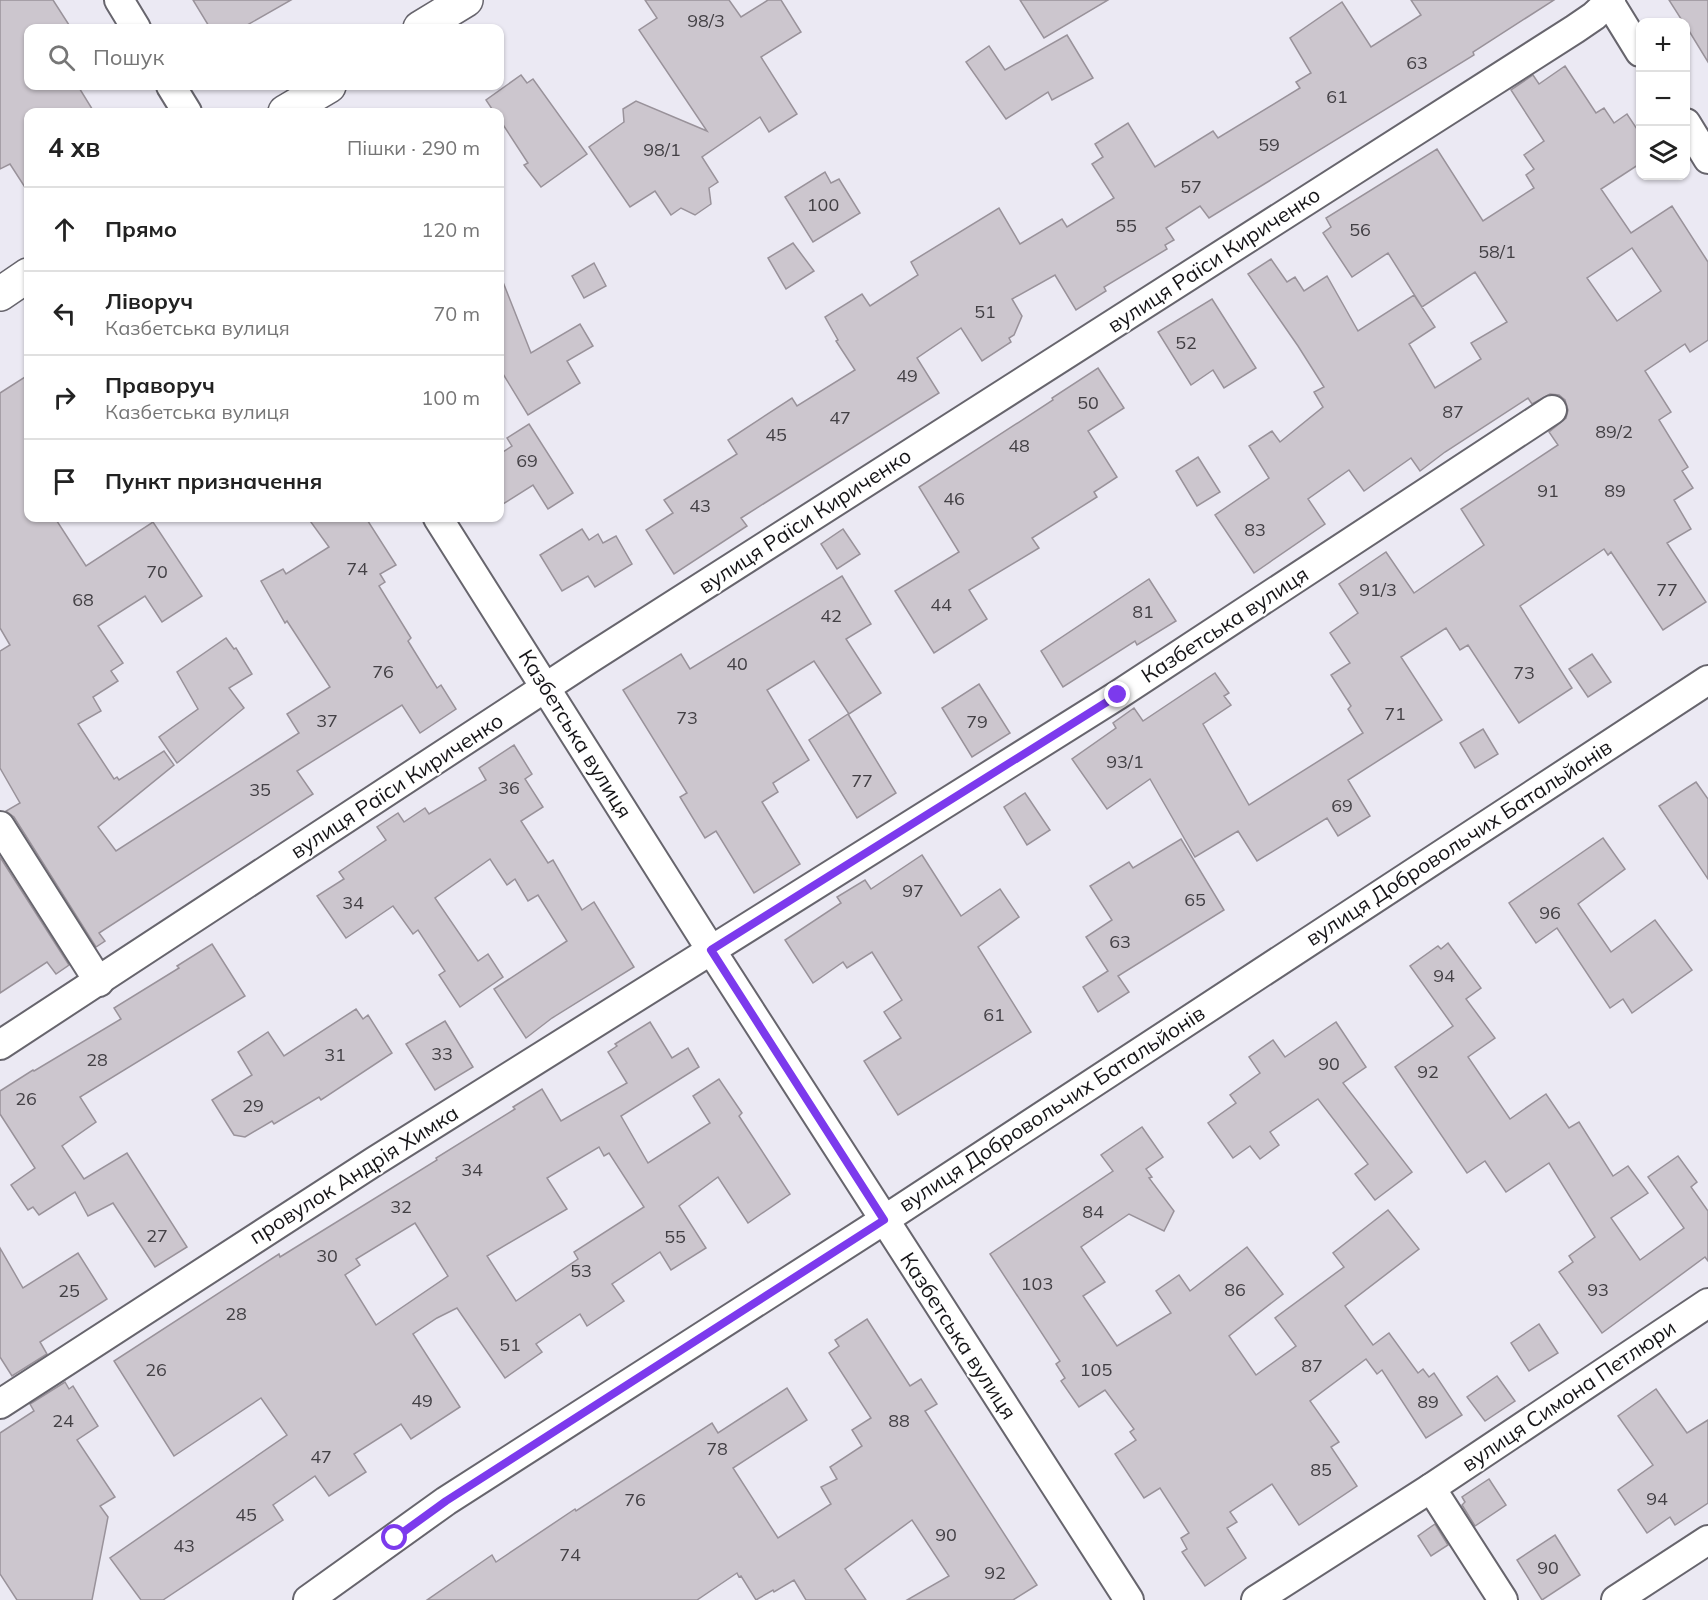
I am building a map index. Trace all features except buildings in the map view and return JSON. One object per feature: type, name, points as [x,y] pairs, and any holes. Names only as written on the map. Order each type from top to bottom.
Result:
[{"type":"main road","points":[[427,24],[466,0]]},
{"type":"main road","points":[[292,108],[322,90]]},
{"type":"main road","points":[[0,294],[24,278]]},
{"type":"street","points":[[119,0],[134,24]]},
{"type":"street","points":[[1609,1],[1636,44]]},
{"type":"street","name":"вулиця Раїси Кириченко","points":[[0,1045],[545,688],[1575,29],[1594,16],[1609,1]]},
{"type":"street","points":[[173,90],[185,108]]},
{"type":"street","points":[[1688,126],[1708,159]]},
{"type":"street","name":"Казбетська вулиця","points":[[711,950],[1118,695],[1552,410]]},
{"type":"street","name":"Казбетська вулиця","points":[[441,522],[711,950],[1129,1600]]},
{"type":"street","name":"вулиця Добровольчих Батальйонів","points":[[308,1600],[446,1501],[884,1220],[1708,680]]},
{"type":"street","points":[[0,826],[99,982]]},
{"type":"street","name":"провулок Андрія Химка","points":[[0,1404],[375,1161],[711,950]]},
{"type":"street","name":"вулиця Симона Петлюри","points":[[1256,1600],[1431,1488],[1708,1303]]},
{"type":"street","points":[[1431,1488],[1503,1600]]},
{"type":"street","points":[[1616,1600],[1708,1540]]},
{"type":"route","points":[[395,1538],[446,1501],[884,1220],[711,950],[1118,695]]}]
